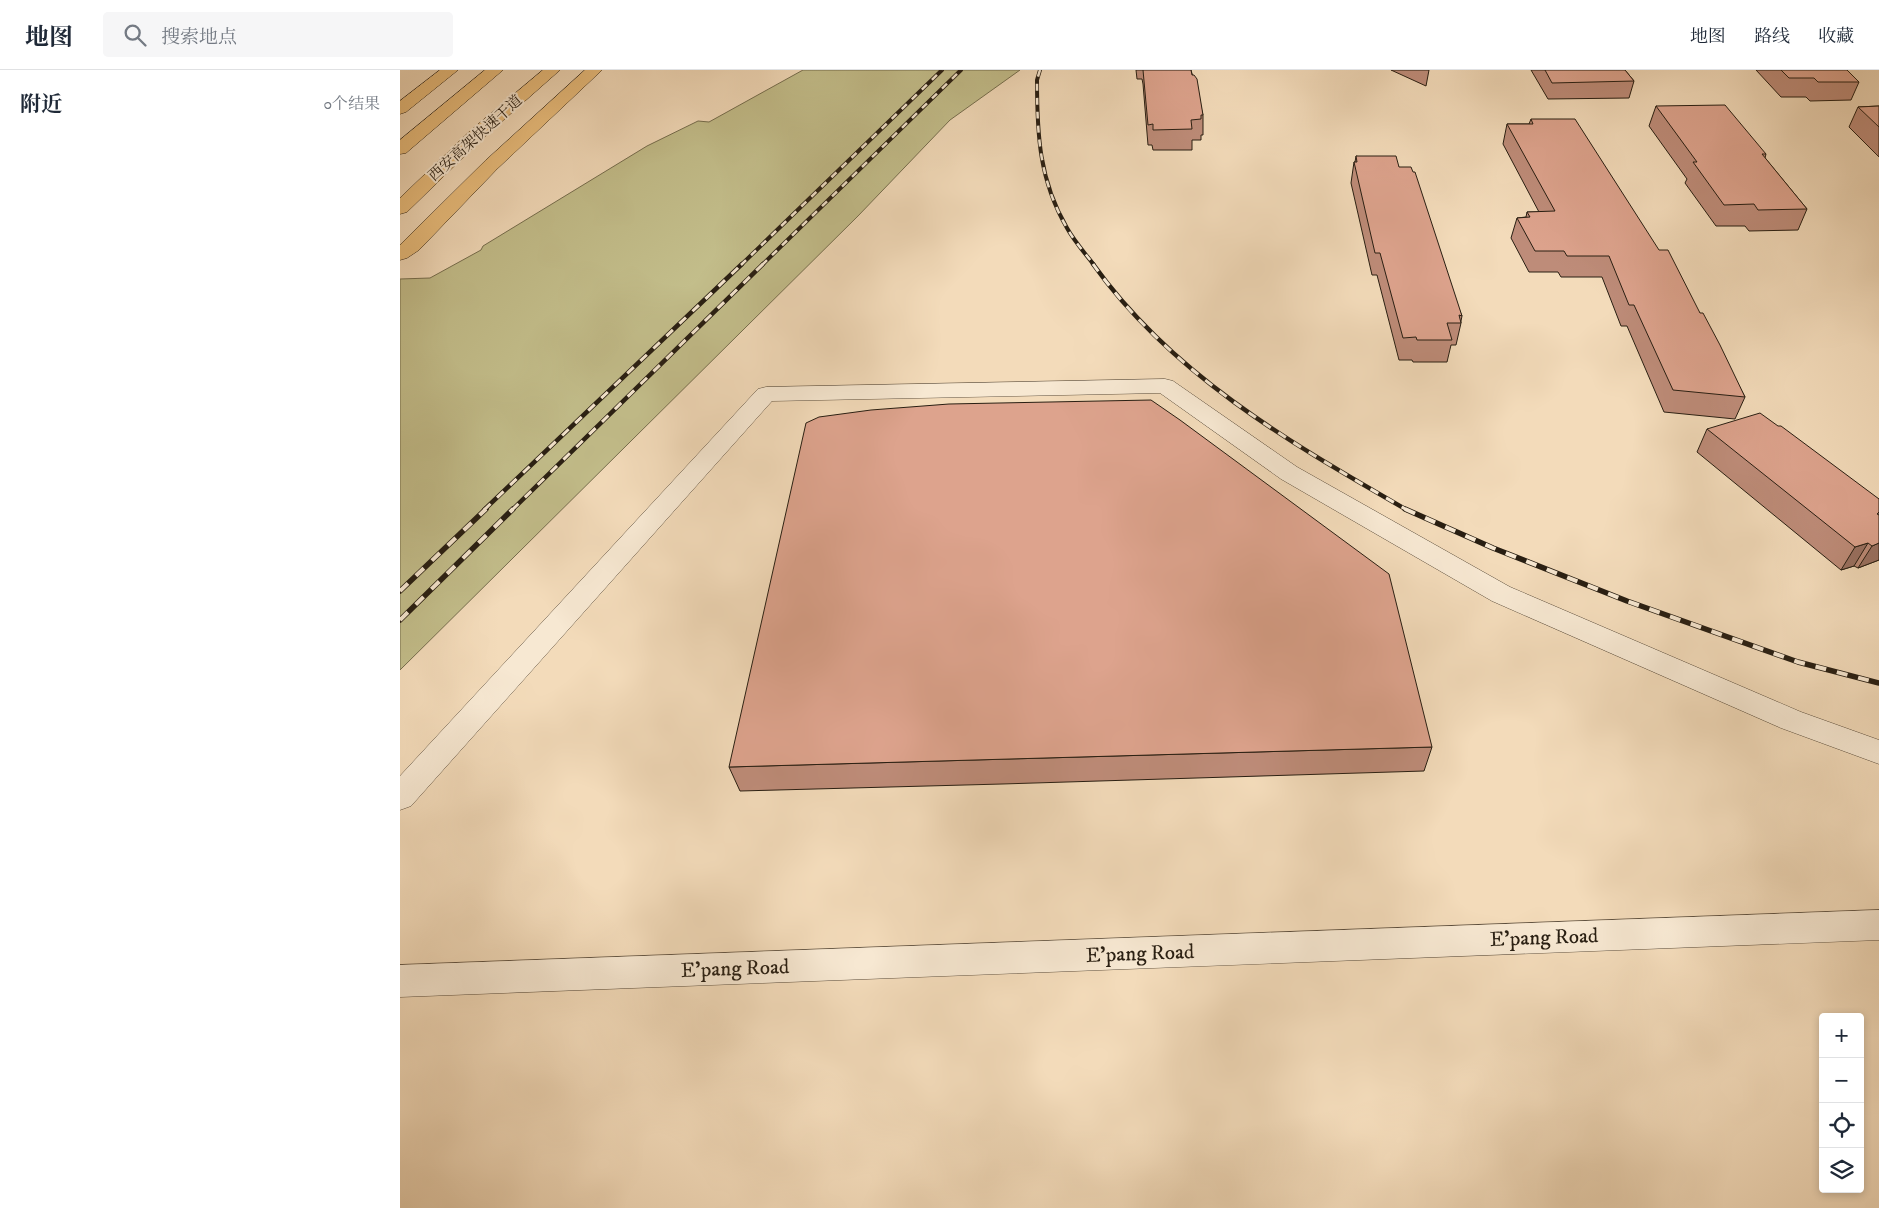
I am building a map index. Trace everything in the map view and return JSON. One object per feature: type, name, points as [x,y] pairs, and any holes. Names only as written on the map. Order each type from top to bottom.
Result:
[{"type":"main road","points":[[400,109],[450,70]]},
{"type":"main road","points":[[400,149],[495,70]]},
{"type":"main road","name":"西安高架快速干道","points":[[400,208],[476,135],[552,70]]},
{"type":"main road","points":[[400,254],[412,246],[491,165],[594,70]]},
{"type":"street","points":[[400,797],[766,394],[1164,386],[1290,473],[1501,594],[1791,720],[1879,752]]},
{"type":"street","name":"E'pang Road","points":[[400,981],[1879,925]]},
{"type":"shaded area","points":[[803,70],[1020,70],[950,120],[858,216],[400,670],[400,279],[430,278],[481,250],[483,246],[647,146],[698,121],[709,122]]},
{"type":"building","points":[[1143,70],[1191,70],[1192,75],[1197,79],[1203,115],[1201,115],[1201,119],[1191,120],[1192,129],[1153,130],[1153,124],[1148,125]]},
{"type":"building","points":[[1545,70],[1625,70],[1634,81],[1552,83]]},
{"type":"building","points":[[1781,70],[1847,70],[1859,82],[1818,82],[1814,78],[1789,78]]},
{"type":"building","points":[[1725,105],[1766,154],[1762,154],[1807,209],[1758,210],[1754,204],[1724,205],[1693,162],[1697,162],[1656,106]]},
{"type":"building","points":[[1879,106],[1879,127],[1858,107]]},
{"type":"building","points":[[1531,119],[1575,119],[1659,250],[1668,250],[1700,313],[1703,313],[1720,345],[1745,397],[1673,390],[1634,305],[1629,305],[1609,256],[1567,256],[1564,251],[1535,251],[1517,218],[1530,217],[1527,212],[1555,211],[1507,124],[1533,124]]},
{"type":"building","points":[[1356,156],[1396,156],[1399,167],[1411,167],[1413,172],[1415,172],[1462,316],[1459,315],[1461,323],[1447,323],[1452,340],[1417,340],[1416,337],[1403,338],[1380,253],[1375,253],[1354,162],[1357,162]]},
{"type":"building","points":[[1151,400],[1389,574],[1432,747],[729,767],[806,423],[819,417],[871,410],[949,404]]},
{"type":"building","points":[[1760,413],[1778,426],[1781,426],[1879,499],[1879,512],[1877,514],[1879,515],[1879,543],[1872,546],[1868,543],[1855,547],[1707,429]]},
{"type":"railway","points":[[741,265],[942,70]]},
{"type":"railway","points":[[762,265],[961,70]]},
{"type":"railway","points":[[1040,70],[1037,80],[1038,119],[1045,174],[1058,210],[1067,228],[1094,265]]},
{"type":"railway","points":[[484,510],[742,264]]},
{"type":"railway","points":[[512,510],[763,264]]},
{"type":"railway","points":[[1093,264],[1125,304],[1159,340],[1236,404],[1320,459],[1406,510]]},
{"type":"railway","points":[[400,591],[486,509]]},
{"type":"railway","points":[[400,620],[513,509]]},
{"type":"railway","points":[[1406,510],[1493,548],[1627,601],[1798,662],[1879,683]]}]
